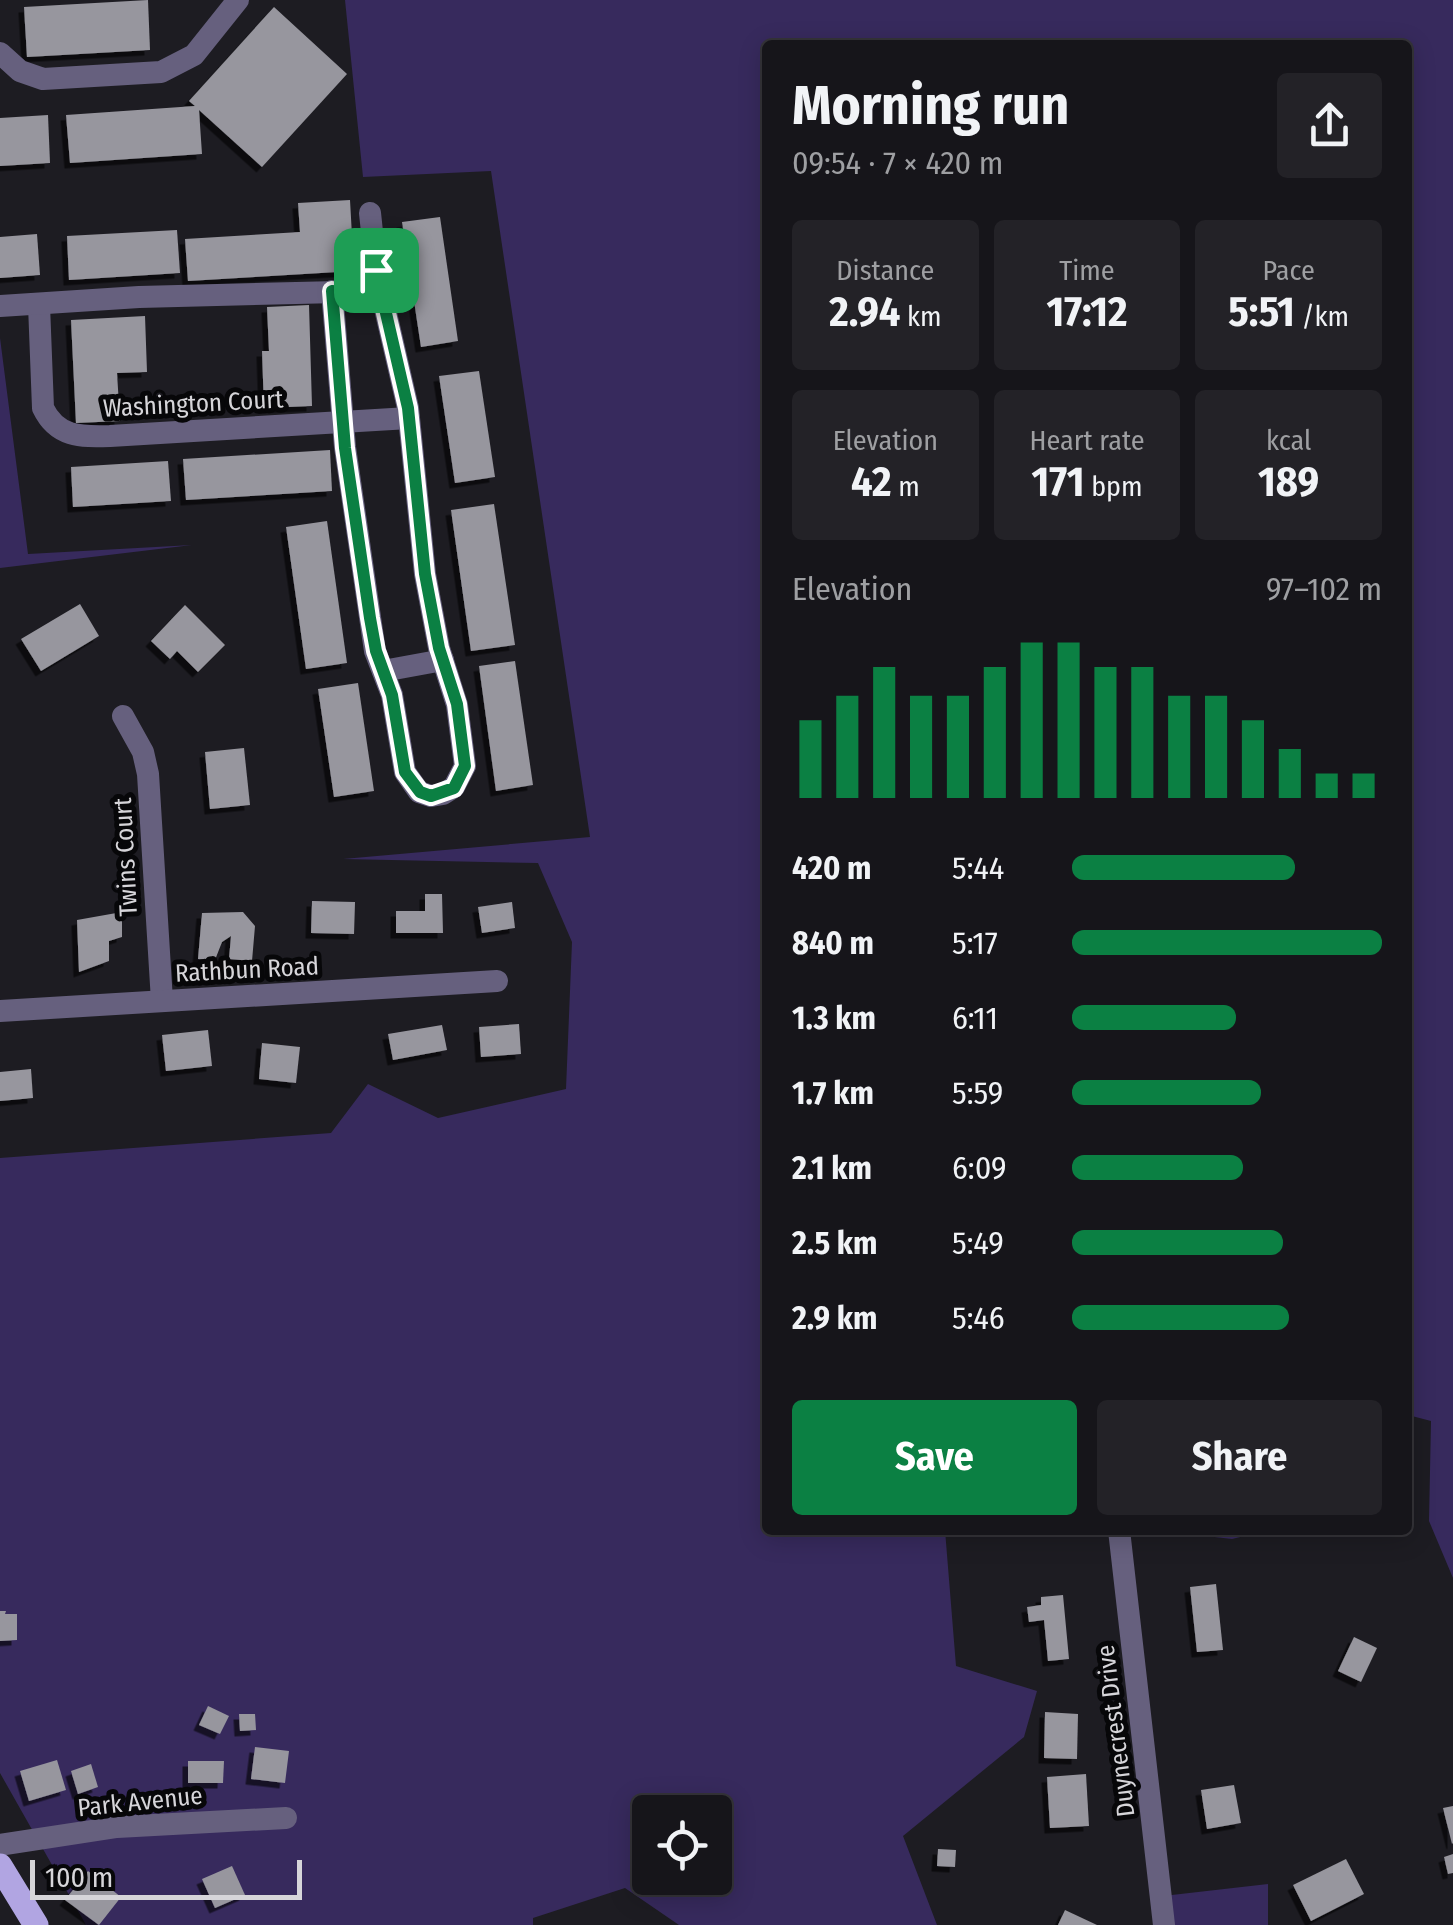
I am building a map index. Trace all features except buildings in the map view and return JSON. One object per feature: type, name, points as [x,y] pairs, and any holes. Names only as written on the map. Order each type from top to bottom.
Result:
[{"type":"main road","points":[[0,1866],[36,1925]]},
{"type":"street","points":[[0,53],[20,71],[43,79],[161,72],[194,55],[238,0]]},
{"type":"street","points":[[332,291],[342,422],[370,618],[392,695],[405,772],[420,792],[431,796],[443,794],[454,788],[465,766],[457,704],[443,660],[425,574],[409,418],[376,270],[370,214]]},
{"type":"street","points":[[0,306],[139,297],[338,292],[376,270]]},
{"type":"street","name":"Washington Court","points":[[39,304],[43,408],[48,419],[68,434],[110,436],[409,418]]},
{"type":"street","points":[[383,672],[443,660]]},
{"type":"street","name":"Twins Court","points":[[123,716],[143,752],[148,774],[162,1001]]},
{"type":"street","name":"Rathbun Road","points":[[0,1011],[498,981]]},
{"type":"street","name":"Duynecrest Drive","points":[[1120,1535],[1164,1925]]},
{"type":"street","name":"Park Avenue","points":[[0,1845],[118,1828],[286,1818]]},
{"type":"shaded area","points":[[345,0],[1453,0],[1453,1578],[1429,1521],[1431,1421],[1412,1416],[1412,40],[762,40],[762,1535],[945,1535],[956,1666],[1037,1691],[1024,1737],[903,1836],[937,1925],[679,1925],[635,1895],[732,1895],[732,1795],[632,1795],[632,1893],[625,1888],[533,1918],[533,1925],[86,1925],[0,1773],[0,1158],[331,1133],[368,1084],[438,1118],[566,1089],[572,942],[538,863],[343,859],[590,837],[491,171],[363,177]]},
{"type":"shaded area","points":[[0,338],[28,554],[192,545],[0,568]]},
{"type":"shaded area","points":[[1197,1535],[1248,1535],[1232,1539]]},
{"type":"shaded area","points":[[1268,1884],[1268,1925],[1166,1925],[1163,1896]]},
{"type":"route","points":[[376,270],[408,408],[425,574],[439,648],[457,704],[465,766],[454,788],[431,796],[410,784],[405,772],[392,695],[376,651],[345,448],[332,291],[338,292],[376,270]]}]
